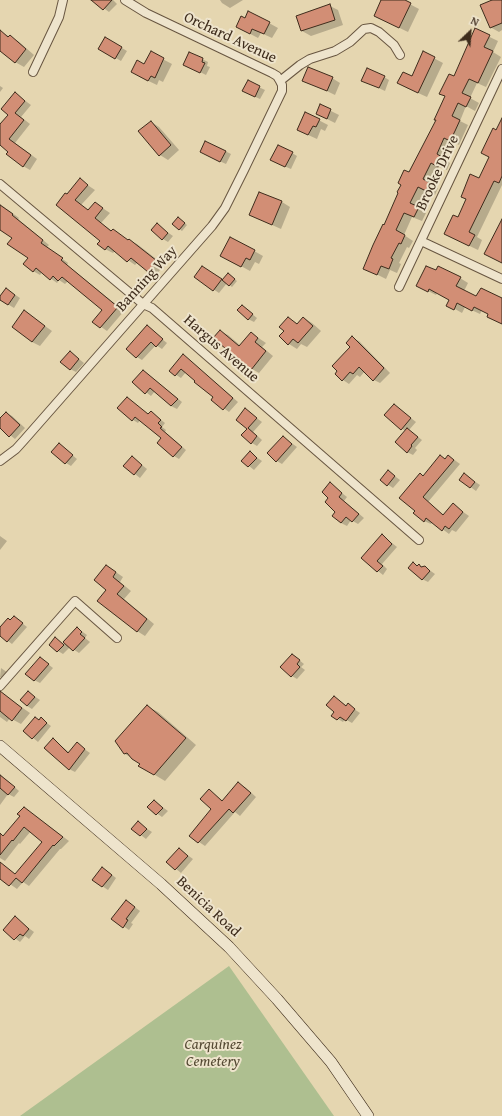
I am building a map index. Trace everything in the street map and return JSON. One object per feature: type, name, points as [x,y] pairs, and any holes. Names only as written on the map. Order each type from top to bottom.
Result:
[{"type":"main road","name":"Benicia Road","points":[[0,746],[161,884],[229,947],[277,999],[321,1051],[368,1116]]},
{"type":"street","points":[[33,72],[59,17],[63,0]]},
{"type":"street","name":"Orchard Avenue","points":[[125,0],[146,13],[272,73],[277,76],[280,81],[282,91]]},
{"type":"street","name":"Orchard Avenue","points":[[280,81],[310,59],[335,51],[350,42],[364,29],[371,28],[379,32],[394,46],[400,55]]},
{"type":"street","name":"Brooke Drive","points":[[399,287],[502,69]]},
{"type":"street","name":"Banning Way","points":[[0,462],[21,444],[202,238],[222,212],[282,91]]},
{"type":"street","name":"Hargus Avenue","points":[[0,184],[143,304],[152,308],[419,540]]},
{"type":"street","points":[[421,241],[502,279]]},
{"type":"street","points":[[0,686],[75,601],[117,638]]},
{"type":"green space","name":"Carquinez Cemetery","points":[[229,966],[334,1116],[20,1116]]},
{"type":"building","points":[[91,0],[112,0],[103,10]]},
{"type":"building","points":[[381,0],[405,0],[411,3],[399,28],[374,16]]},
{"type":"building","points":[[492,0],[502,0],[502,23],[490,28],[480,5]]},
{"type":"building","points":[[330,4],[335,20],[301,31],[296,16]]},
{"type":"building","points":[[248,11],[270,22],[264,34],[252,29],[250,34],[236,27],[241,16],[245,18]]},
{"type":"building","points":[[475,28],[490,35],[484,47],[493,51],[478,83],[469,79],[462,93],[471,97],[466,107],[458,103],[452,116],[460,120],[450,141],[444,138],[437,154],[442,157],[438,167],[431,163],[423,179],[430,183],[426,191],[418,187],[410,203],[419,207],[414,217],[404,213],[396,230],[405,235],[401,244],[399,243],[391,258],[393,259],[389,269],[381,266],[377,275],[363,269],[398,193],[397,192],[401,185],[398,183],[404,170],[409,172],[436,120],[434,120],[445,96],[439,94],[449,74],[454,76]]},
{"type":"building","points":[[0,30],[8,37],[10,35],[26,49],[15,63],[0,51]]},
{"type":"building","points":[[105,37],[122,47],[115,59],[98,49]]},
{"type":"building","points":[[151,51],[164,58],[155,78],[151,76],[148,81],[131,72],[137,60],[144,64]]},
{"type":"building","points":[[423,51],[435,57],[418,93],[397,83],[403,72],[412,76]]},
{"type":"building","points":[[189,52],[203,58],[202,62],[205,63],[200,73],[183,65]]},
{"type":"building","points":[[308,67],[333,77],[327,91],[302,81]]},
{"type":"building","points":[[367,68],[385,76],[379,88],[361,81]]},
{"type":"building","points":[[248,80],[260,86],[255,97],[242,91]]},
{"type":"building","points":[[15,92],[25,101],[15,113],[24,120],[9,139],[31,155],[23,167],[6,154],[8,152],[0,145],[0,124],[8,115],[1,109]]},
{"type":"building","points":[[320,104],[331,109],[327,119],[316,114]]},
{"type":"building","points":[[305,112],[320,119],[316,127],[313,126],[308,135],[297,130]]},
{"type":"building","points":[[502,118],[502,176],[499,183],[494,181],[469,232],[475,235],[469,246],[444,234],[453,215],[458,217],[466,199],[461,197],[470,174],[479,178],[489,157],[481,153],[493,128],[496,130]]},
{"type":"building","points":[[151,121],[171,145],[159,156],[138,131]]},
{"type":"building","points":[[205,141],[226,151],[220,162],[200,152]]},
{"type":"building","points":[[278,145],[293,152],[285,167],[270,160]]},
{"type":"building","points":[[80,178],[88,185],[75,200],[88,210],[95,202],[103,208],[95,218],[111,231],[113,229],[128,240],[129,239],[157,261],[148,272],[131,258],[127,262],[108,246],[105,250],[97,244],[100,241],[56,205],[65,193],[67,194]]},
{"type":"building","points":[[259,192],[282,201],[272,225],[249,215]]},
{"type":"building","points":[[0,205],[13,214],[12,215],[43,240],[41,243],[63,258],[61,260],[118,307],[100,328],[92,322],[102,310],[62,277],[58,281],[53,276],[50,280],[36,268],[33,272],[23,264],[28,258],[7,244],[12,238],[0,230]]},
{"type":"building","points":[[178,217],[185,223],[179,230],[172,224]]},
{"type":"building","points":[[502,219],[502,263],[484,254]]},
{"type":"building","points":[[157,223],[168,233],[162,240],[151,230]]},
{"type":"building","points":[[230,237],[255,250],[250,260],[246,258],[241,267],[220,256]]},
{"type":"building","points":[[202,266],[222,279],[213,291],[194,277]]},
{"type":"building","points":[[426,266],[436,270],[438,266],[461,277],[456,286],[476,296],[481,288],[502,298],[502,324],[487,317],[488,314],[474,307],[472,311],[457,303],[454,310],[446,306],[449,300],[429,289],[428,292],[416,286]]},
{"type":"building","points":[[228,273],[235,279],[229,286],[222,280]]},
{"type":"building","points":[[6,288],[15,295],[8,305],[0,300],[0,296]]},
{"type":"building","points":[[242,305],[253,314],[248,320],[237,310]]},
{"type":"building","points":[[24,310],[45,326],[32,342],[12,327]]},
{"type":"building","points":[[288,317],[297,324],[303,317],[313,326],[298,343],[293,339],[288,345],[279,336],[284,331],[279,327]]},
{"type":"building","points":[[147,325],[163,339],[156,347],[151,342],[136,358],[126,349]]},
{"type":"building","points":[[220,330],[239,346],[251,332],[258,338],[255,342],[266,351],[251,370],[213,338]]},
{"type":"building","points":[[352,336],[384,368],[373,381],[359,367],[353,374],[350,372],[342,381],[335,374],[337,371],[332,366],[350,347],[346,343]]},
{"type":"building","points":[[70,351],[79,359],[70,370],[60,362]]},
{"type":"building","points":[[183,354],[233,398],[223,410],[211,400],[213,397],[194,382],[195,381],[181,369],[175,376],[169,371]]},
{"type":"building","points":[[143,370],[178,399],[171,406],[150,388],[145,394],[132,382]]},
{"type":"building","points":[[127,397],[148,414],[151,411],[161,420],[158,423],[162,427],[160,428],[182,447],[173,457],[157,443],[161,438],[135,417],[132,421],[117,408]]},
{"type":"building","points":[[394,404],[411,418],[401,430],[384,415]]},
{"type":"building","points":[[245,408],[257,418],[248,428],[257,436],[251,444],[241,435],[247,429],[236,420]]},
{"type":"building","points":[[6,412],[20,425],[9,437],[0,428],[0,418]]},
{"type":"building","points":[[407,428],[418,437],[411,445],[412,446],[407,453],[395,442]]},
{"type":"building","points":[[283,436],[292,444],[276,462],[267,453]]},
{"type":"building","points":[[59,443],[73,455],[65,464],[51,452]]},
{"type":"building","points":[[250,451],[257,458],[248,467],[241,461]]},
{"type":"building","points":[[440,455],[445,459],[448,455],[454,460],[423,497],[443,515],[453,503],[463,512],[449,529],[445,526],[442,531],[426,518],[424,522],[413,513],[415,511],[399,498],[420,473],[423,476]]},
{"type":"building","points":[[132,456],[142,465],[134,475],[123,466]]},
{"type":"building","points":[[388,470],[395,476],[387,486],[380,480]]},
{"type":"building","points":[[464,473],[475,482],[470,488],[459,480]]},
{"type":"building","points":[[330,482],[342,493],[339,497],[359,514],[352,522],[346,517],[341,523],[332,516],[335,512],[325,502],[328,498],[322,492]]},
{"type":"building","points":[[382,534],[392,544],[377,561],[383,566],[377,572],[361,558]]},
{"type":"building","points":[[413,562],[417,566],[419,564],[421,567],[425,566],[430,571],[422,580],[408,568]]},
{"type":"building","points":[[106,565],[116,572],[113,577],[124,586],[117,594],[147,619],[137,632],[97,601],[106,590],[94,580]]},
{"type":"building","points":[[14,616],[23,623],[7,642],[0,636],[0,627],[8,618],[10,620]]},
{"type":"building","points":[[77,627],[82,632],[80,634],[85,638],[73,651],[63,642]]},
{"type":"building","points":[[55,637],[64,645],[57,652],[49,645]]},
{"type":"building","points":[[292,654],[300,660],[297,664],[300,667],[291,677],[280,667]]},
{"type":"building","points":[[40,657],[49,664],[34,681],[25,674]]},
{"type":"building","points":[[0,691],[22,708],[12,721],[0,711]]},
{"type":"building","points":[[28,691],[35,697],[27,706],[20,700]]},
{"type":"building","points":[[334,696],[346,706],[348,703],[355,709],[346,721],[340,717],[337,720],[331,716],[334,712],[326,705]]},
{"type":"building","points":[[147,705],[186,738],[154,775],[138,766],[140,764],[132,759],[127,753],[124,754],[115,741]]},
{"type":"building","points":[[35,717],[39,720],[41,717],[47,723],[32,739],[23,731]]},
{"type":"building","points":[[53,738],[68,753],[77,742],[85,749],[69,770],[44,748]]},
{"type":"building","points":[[0,775],[15,787],[8,795],[0,788]]},
{"type":"building","points":[[238,782],[251,793],[233,813],[229,809],[198,843],[189,836],[211,809],[200,799],[209,789],[222,801]]},
{"type":"building","points":[[154,800],[163,808],[156,815],[147,807]]},
{"type":"building","points":[[24,807],[63,837],[54,846],[53,845],[22,883],[16,878],[9,886],[0,879],[0,862],[15,874],[42,842],[24,827],[0,855],[0,833],[3,836],[20,816],[17,814]]},
{"type":"building","points":[[138,821],[147,829],[140,836],[131,829]]},
{"type":"building","points":[[179,848],[188,856],[175,870],[166,862]]},
{"type":"building","points":[[102,867],[112,875],[102,887],[92,880]]},
{"type":"building","points":[[126,900],[135,907],[126,919],[128,920],[123,928],[111,919]]},
{"type":"building","points":[[15,916],[29,929],[23,936],[20,934],[14,940],[3,930]]}]
